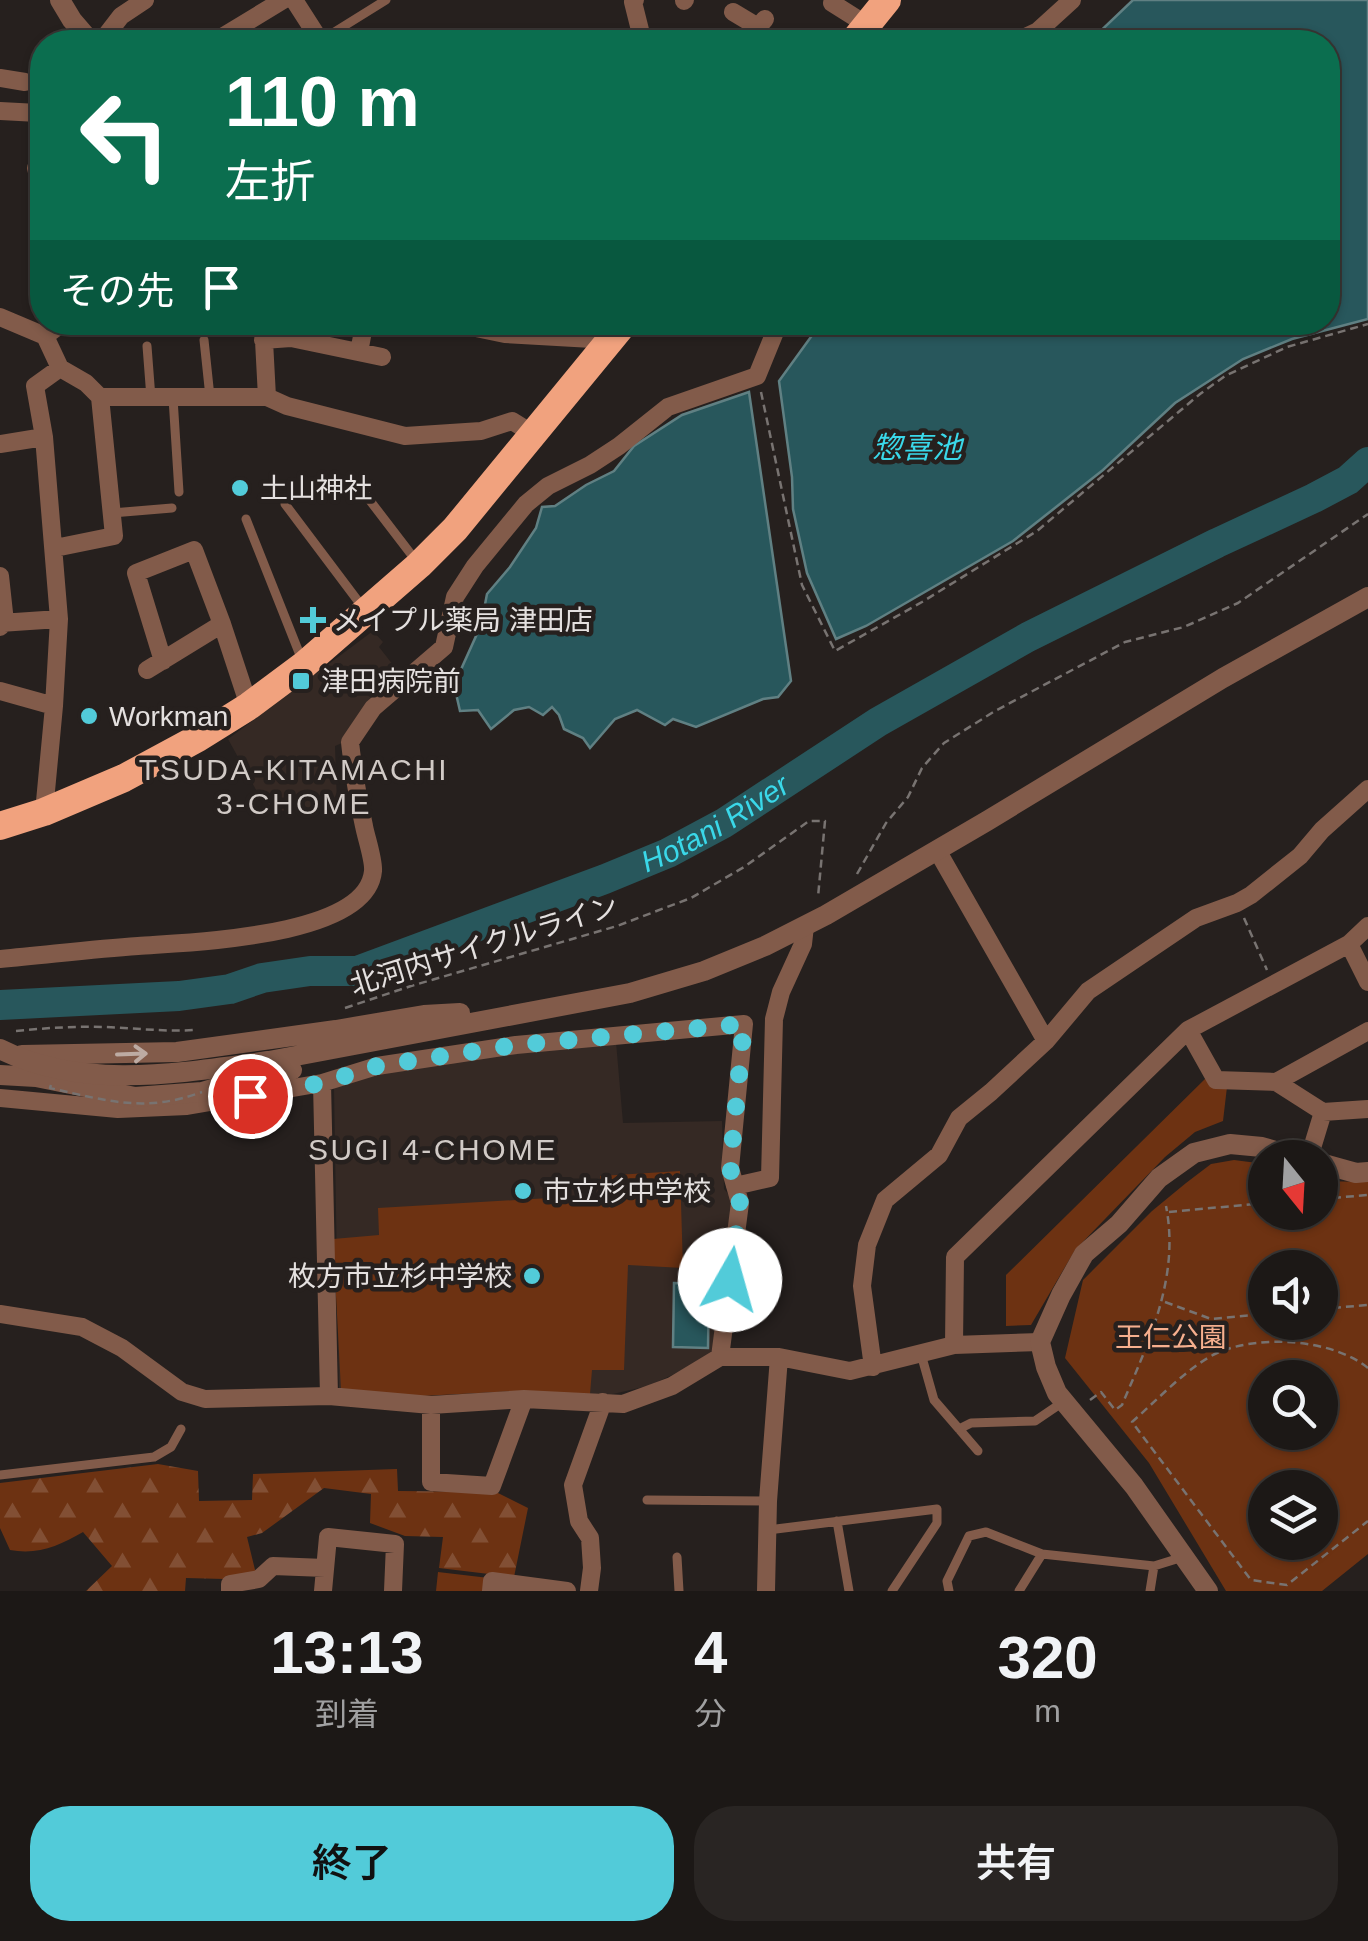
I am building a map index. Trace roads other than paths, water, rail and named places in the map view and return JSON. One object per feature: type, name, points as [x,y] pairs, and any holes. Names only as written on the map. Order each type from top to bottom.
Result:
[{"type":"highway","points":[[863,30],[887,0]]},
{"type":"highway","points":[[0,826],[124,778],[198,738],[304,666],[456,529],[615,335]]},
{"type":"street","points":[[60,0],[81,30]]},
{"type":"street","points":[[110,30],[121,16],[144,0]]},
{"type":"street","points":[[234,30],[283,0]]},
{"type":"street","points":[[294,0],[313,30]]},
{"type":"street","points":[[635,0],[640,30]]},
{"type":"street","points":[[833,0],[832,4],[856,30]]},
{"type":"street","points":[[1039,30],[1072,0]]},
{"type":"street","points":[[733,12],[761,23],[755,30]]},
{"type":"street","points":[[0,78],[25,82]]},
{"type":"street","points":[[0,111],[30,113]]},
{"type":"street","points":[[0,317],[30,330]]},
{"type":"street","points":[[263,335],[267,397]]},
{"type":"street","points":[[279,335],[382,357]]},
{"type":"street","points":[[310,342],[311,335]]},
{"type":"street","points":[[358,352],[362,335]]},
{"type":"street","points":[[0,960],[186,944],[315,923],[346,910],[363,895],[374,872],[354,784],[350,742],[373,708],[444,647],[456,597],[475,566],[526,504],[548,486],[590,465],[668,408],[757,376],[774,335]]},
{"type":"street","points":[[45,336],[60,368],[86,383],[100,397],[114,536],[54,548]]},
{"type":"street","points":[[44,812],[59,619],[44,437],[35,386],[60,368]]},
{"type":"street","points":[[100,397],[267,397],[286,406],[405,436],[482,431],[512,421],[533,434]]},
{"type":"street","points":[[0,444],[44,437]]},
{"type":"street","points":[[222,624],[155,665],[136,573],[194,550],[222,624],[249,706]]},
{"type":"street","points":[[0,576],[2,624],[59,619]]},
{"type":"street","points":[[0,1052],[72,1072],[137,1076],[195,1071],[630,993],[671,982],[765,946],[805,926],[1223,678],[1368,597]]},
{"type":"street","points":[[0,691],[54,706]]},
{"type":"street","points":[[873,1367],[862,1286],[868,1245],[885,1200],[938,1154],[958,1118],[1046,1041],[1088,990],[1196,918],[1252,895],[1300,856],[1322,830],[1368,789]]},
{"type":"street","points":[[937,850],[1046,1041]]},
{"type":"street","points":[[735,1186],[770,1178],[774,1020],[781,992],[803,944],[805,926]]},
{"type":"street","points":[[954,1345],[955,1257],[1188,1030],[1349,944],[1368,926]]},
{"type":"street","points":[[1349,944],[1368,982]]},
{"type":"street","points":[[0,1052],[94,1056],[177,1052],[424,1015],[532,1010]]},
{"type":"street","points":[[0,1075],[36,1077],[134,1097],[202,1092],[252,1078],[433,1043],[532,1010]]},
{"type":"street","points":[[0,1098],[118,1109],[202,1104],[322,1083],[377,1066],[516,1045],[744,1024],[730,1168],[740,1203],[720,1357]]},
{"type":"street","points":[[1188,1030],[1216,1080],[1276,1082],[1323,1112],[1368,1109]]},
{"type":"street","points":[[1276,1082],[1368,1031]]},
{"type":"street","points":[[322,1083],[328,1396]]},
{"type":"street","points":[[1314,1140],[1323,1112]]},
{"type":"street","points":[[1208,1591],[1134,1486],[1056,1393],[1040,1342],[1060,1294],[1084,1254],[1119,1224],[1158,1178],[1194,1152],[1230,1144],[1248,1146]]},
{"type":"street","points":[[1338,1168],[1368,1172]]},
{"type":"street","points":[[0,1314],[82,1327],[122,1348],[182,1392],[205,1399],[328,1396],[431,1405],[524,1399],[623,1404],[672,1386],[720,1357],[779,1357],[850,1371],[954,1345],[1040,1342]]},
{"type":"street","points":[[766,1591],[779,1357]]},
{"type":"street","points":[[431,1405],[431,1482],[492,1486],[524,1399]]},
{"type":"street","points":[[589,1591],[590,1538],[579,1522],[574,1485],[603,1402]]},
{"type":"street","points":[[323,1591],[328,1537],[395,1544],[393,1591]]},
{"type":"street","points":[[230,1591],[230,1584],[259,1579],[273,1566],[326,1568]]},
{"type":"street","points":[[491,1591],[492,1581],[568,1591]]},
{"type":"lane","points":[[340,30],[386,0]]},
{"type":"lane","points":[[204,340],[210,397]]},
{"type":"lane","points":[[147,346],[151,398]]},
{"type":"lane","points":[[174,398],[180,492]]},
{"type":"lane","points":[[358,485],[419,564]]},
{"type":"lane","points":[[285,504],[365,612]]},
{"type":"lane","points":[[112,514],[172,508]]},
{"type":"lane","points":[[246,519],[304,666]]},
{"type":"lane","points":[[921,1354],[934,1400],[978,1450]]},
{"type":"lane","points":[[959,1429],[971,1424],[1034,1421],[1068,1408]]},
{"type":"lane","points":[[0,1476],[154,1457],[171,1447],[181,1429]]},
{"type":"lane","points":[[647,1500],[768,1501]]},
{"type":"lane","points":[[768,1530],[937,1509],[937,1524],[892,1591]]},
{"type":"lane","points":[[838,1521],[849,1591]]},
{"type":"lane","points":[[950,1591],[946,1581],[969,1536],[986,1532],[1042,1554],[1154,1566],[1183,1556]]},
{"type":"lane","points":[[1019,1591],[1042,1554]]},
{"type":"lane","points":[[677,1557],[678,1591]]},
{"type":"lane","points":[[1150,1591],[1154,1566]]},
{"type":"water","name":"惣喜池","points":[[1133,0],[1368,0],[1368,319],[1340,326],[1340,30],[1102,30]]},
{"type":"water","name":"惣喜池","points":[[812,335],[1307,335],[1243,359],[1175,403],[1103,470],[1013,541],[866,626],[836,639],[807,573],[793,509],[779,381]]},
{"type":"water","points":[[749,392],[791,681],[778,697],[763,699],[696,727],[673,719],[665,725],[637,710],[615,719],[590,748],[583,738],[564,729],[552,707],[543,715],[529,707],[514,710],[491,729],[478,710],[460,711],[454,685],[481,625],[487,594],[536,528],[542,507],[555,506],[614,471],[634,446],[682,415]]},
{"type":"water","points":[[674,1283],[709,1284],[708,1348],[673,1347]]},
{"type":"waterway","name":"Hotani River","points":[[0,1005],[179,996],[310,971],[357,971],[605,879],[668,853],[724,823],[878,722],[1028,637],[1314,498],[1348,480],[1368,462]]},
{"type":"place","name":"土山神社","points":[[240,488]]},
{"type":"place","name":"メイプル薬局 津田店","points":[[313,620]]},
{"type":"place","name":"津田病院前","points":[[301,681]]},
{"type":"place","name":"Workman","points":[[89,716]]},
{"type":"place","name":"市立杉中学校","points":[[523,1191]]},
{"type":"place","name":"枚方市立杉中学校","points":[[532,1276]]},
{"type":"district","name":"TSUDA-KITAMACHI 3-CHOME","points":[[294,787]]},
{"type":"district","name":"SUGI 4-CHOME","points":[[433,1150]]},
{"type":"park label","name":"王仁公園","points":[[1171,1337]]}]
